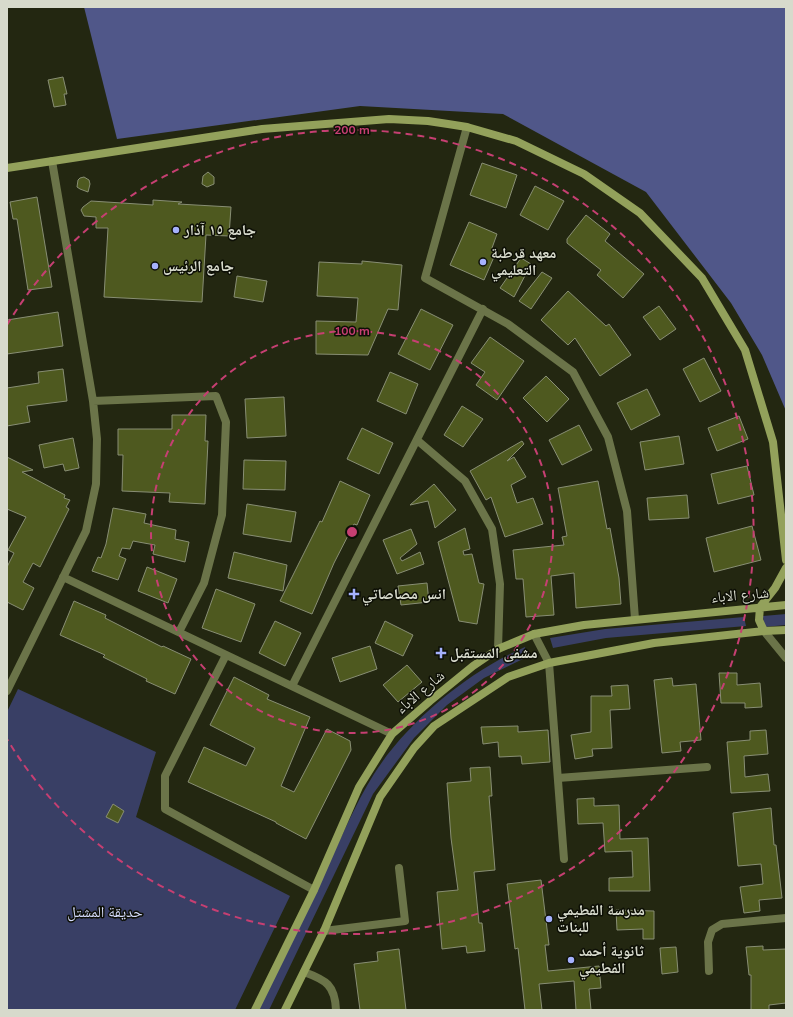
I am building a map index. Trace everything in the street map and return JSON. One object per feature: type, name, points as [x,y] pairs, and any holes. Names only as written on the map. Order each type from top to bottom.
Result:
[{"type":"main road","points":[[7,168],[262,129],[389,119],[428,121],[467,127],[516,141],[584,174],[640,213],[702,278],[745,350],[773,442],[786,560]]},
{"type":"main road","points":[[764,631],[759,620],[760,607],[775,588],[786,568]]},
{"type":"main road","name":"شارع الاباء","points":[[256,1010],[314,890],[359,787],[392,734],[473,666],[498,649],[534,634],[584,624],[786,605]]},
{"type":"main road","points":[[285,1010],[324,931],[380,797],[414,748],[434,726],[508,677],[549,663],[654,643],[786,630]]},
{"type":"street","points":[[467,127],[425,278],[508,324],[573,372],[608,437],[627,511],[635,619]]},
{"type":"street","points":[[7,691],[86,530],[96,484],[97,438],[93,401],[52,161]]},
{"type":"street","points":[[292,686],[483,309]]},
{"type":"street","points":[[93,401],[216,396],[226,422],[222,516],[204,583],[179,632]]},
{"type":"street","points":[[417,440],[465,481],[492,529],[500,584],[498,649]]},
{"type":"street","points":[[63,577],[392,734]]},
{"type":"street","points":[[764,631],[786,658]]},
{"type":"street","points":[[534,634],[549,663],[564,859]]},
{"type":"street","points":[[226,654],[165,776],[165,809],[314,890]]},
{"type":"street","points":[[558,778],[707,766]]},
{"type":"street","points":[[324,931],[405,922],[399,868]]},
{"type":"street","points":[[709,971],[708,942],[712,930],[722,924],[786,918]]},
{"type":"street","points":[[304,972],[321,978],[329,984],[333,991],[336,1010]]},
{"type":"green space","points":[[786,614],[786,625],[764,627],[763,616]]},
{"type":"green space","points":[[744,617],[746,626],[606,638],[553,648],[550,638],[605,629]]},
{"type":"green space","points":[[525,647],[527,657],[484,678],[447,705],[414,738],[373,794],[269,1010],[257,1010],[300,924],[354,809],[367,785],[388,754],[422,717],[461,684],[504,657]]},
{"type":"green space","name":"حديقة المشتل","points":[[18,689],[156,752],[136,817],[290,896],[235,1010],[7,1010],[7,712]]},
{"type":"shaded area","points":[[84,7],[786,7],[786,411],[762,355],[731,303],[646,192],[503,114],[360,106],[117,139]]},
{"type":"building","points":[[63,77],[67,94],[64,94],[66,105],[54,107],[48,80]]},
{"type":"building","points":[[482,163],[517,175],[506,208],[470,195]]},
{"type":"building","points":[[208,172],[214,177],[214,184],[207,187],[202,184],[203,176]]},
{"type":"building","points":[[84,177],[89,180],[90,184],[88,192],[77,187],[78,180]]},
{"type":"building","points":[[535,186],[564,201],[548,230],[520,215]]},
{"type":"building","points":[[37,197],[52,287],[28,290],[17,219],[13,219],[10,202]]},
{"type":"building","name":"جامع الرئيس","points":[[153,200],[182,202],[178,204],[231,207],[229,236],[206,235],[202,302],[104,297],[108,228],[96,228],[96,217],[84,216],[81,210],[91,201],[153,205]]},
{"type":"building","points":[[586,215],[610,234],[605,241],[644,274],[623,298],[597,275],[601,270],[567,243],[567,239]]},
{"type":"building","points":[[469,222],[497,234],[492,248],[497,250],[484,280],[450,265]]},
{"type":"building","points":[[521,258],[531,264],[514,297],[500,288]]},
{"type":"building","points":[[362,261],[402,265],[398,310],[388,309],[368,355],[316,354],[316,321],[356,322],[358,298],[317,296],[319,262],[362,264]]},
{"type":"building","points":[[542,272],[552,278],[531,309],[519,301]]},
{"type":"building","points":[[237,276],[267,281],[263,302],[234,297]]},
{"type":"building","points":[[568,291],[606,326],[609,324],[631,355],[600,376],[575,338],[568,345],[541,320]]},
{"type":"building","points":[[659,306],[676,329],[660,340],[643,317]]},
{"type":"building","points":[[421,309],[453,325],[430,370],[398,354]]},
{"type":"building","points":[[58,312],[63,346],[7,354],[7,320]]},
{"type":"building","points":[[490,337],[524,361],[497,400],[476,385],[485,372],[471,363]]},
{"type":"building","points":[[704,358],[721,391],[700,402],[683,369]]},
{"type":"building","points":[[63,369],[67,401],[27,406],[30,422],[7,426],[7,388],[39,383],[38,372]]},
{"type":"building","points":[[390,372],[418,384],[406,414],[377,401]]},
{"type":"building","points":[[546,376],[569,399],[547,422],[523,398]]},
{"type":"building","points":[[647,389],[660,415],[631,430],[617,403]]},
{"type":"building","points":[[284,397],[286,436],[247,438],[245,399]]},
{"type":"building","points":[[462,406],[483,419],[463,447],[444,435]]},
{"type":"building","points":[[172,415],[206,415],[205,441],[208,441],[205,504],[169,502],[170,493],[122,491],[123,455],[118,455],[118,429],[172,429]]},
{"type":"building","points":[[739,416],[748,439],[717,451],[708,428]]},
{"type":"building","points":[[579,425],[592,450],[562,465],[549,440]]},
{"type":"building","points":[[362,428],[393,443],[379,474],[347,459]]},
{"type":"building","points":[[679,436],[684,464],[645,470],[640,442]]},
{"type":"building","points":[[73,438],[79,468],[65,471],[63,464],[44,468],[39,445]]},
{"type":"building","points":[[522,441],[524,444],[507,461],[514,457],[526,477],[511,485],[517,503],[533,498],[543,524],[505,537],[491,497],[486,500],[470,471]]},
{"type":"building","points":[[7,457],[33,470],[22,472],[65,495],[64,498],[70,500],[66,507],[69,509],[40,567],[33,563],[23,582],[34,588],[23,610],[7,602],[7,567],[14,553],[8,550],[26,517],[7,509]]},
{"type":"building","points":[[244,460],[286,461],[285,490],[243,489]]},
{"type":"building","points":[[747,466],[754,495],[718,504],[711,474]]},
{"type":"building","points":[[340,481],[370,495],[357,525],[354,524],[334,563],[312,614],[280,601],[320,521],[322,522]]},
{"type":"building","points":[[598,481],[607,529],[610,528],[619,578],[621,604],[576,608],[574,573],[551,576],[554,615],[526,617],[523,579],[516,579],[513,550],[564,545],[562,537],[567,536],[558,488]]},
{"type":"building","points":[[434,484],[456,510],[435,528],[428,501],[410,505]]},
{"type":"building","points":[[687,495],[689,518],[649,520],[647,498]]},
{"type":"building","points":[[247,504],[296,512],[291,542],[243,534]]},
{"type":"building","points":[[113,508],[146,514],[144,523],[176,530],[175,539],[189,542],[185,562],[153,554],[155,545],[133,541],[130,549],[122,548],[119,556],[126,559],[118,580],[92,571],[98,557],[101,558],[106,544]]},
{"type":"building","points":[[752,526],[761,560],[714,572],[706,538]]},
{"type":"building","points":[[465,528],[470,549],[463,551],[464,555],[472,554],[479,583],[484,584],[477,624],[459,621],[438,542]]},
{"type":"building","points":[[411,529],[417,544],[400,558],[402,561],[420,552],[424,564],[397,574],[383,540]]},
{"type":"building","points":[[234,552],[287,565],[283,591],[228,578]]},
{"type":"building","points":[[147,567],[177,579],[168,603],[138,591]]},
{"type":"building","points":[[427,583],[429,602],[401,605],[398,586]]},
{"type":"building","points":[[216,589],[255,604],[241,642],[202,628]]},
{"type":"building","points":[[74,601],[106,615],[105,618],[162,647],[163,646],[191,659],[175,694],[146,681],[147,679],[103,657],[105,655],[60,635]]},
{"type":"building","points":[[275,621],[301,633],[285,666],[259,653]]},
{"type":"building","points":[[385,621],[413,635],[403,656],[375,643]]},
{"type":"building","points":[[370,646],[377,669],[340,682],[332,658]]},
{"type":"building","points":[[407,665],[422,682],[398,702],[383,685]]},
{"type":"building","points":[[719,673],[737,673],[737,685],[760,683],[762,707],[745,708],[745,703],[721,703]]},
{"type":"building","points":[[234,677],[269,695],[267,699],[310,717],[281,786],[294,792],[327,729],[350,741],[351,750],[306,839],[276,822],[188,782],[204,747],[246,766],[255,748],[210,725]]},
{"type":"building","points":[[672,678],[673,686],[696,684],[701,740],[680,742],[681,751],[662,753],[654,680]]},
{"type":"building","points":[[628,685],[630,709],[610,710],[612,748],[592,749],[593,756],[575,759],[571,735],[591,732],[591,696],[612,696],[611,686]]},
{"type":"building","points":[[518,726],[518,732],[548,730],[550,762],[522,764],[521,756],[499,757],[498,742],[483,744],[481,727]]},
{"type":"building","points":[[766,730],[768,754],[744,756],[745,777],[768,774],[770,791],[731,793],[727,742],[750,740],[750,731]]},
{"type":"building","points":[[490,767],[492,796],[489,796],[495,870],[474,872],[479,923],[482,923],[485,951],[467,953],[466,946],[442,949],[437,892],[458,890],[451,838],[447,783],[471,781],[470,768]]},
{"type":"building","points":[[594,798],[594,806],[619,805],[620,839],[648,838],[650,891],[609,891],[609,878],[633,877],[632,851],[605,852],[603,823],[578,824],[577,799]]},
{"type":"building","points":[[113,804],[124,811],[118,823],[106,817]]},
{"type":"building","points":[[771,808],[774,845],[776,845],[782,898],[759,900],[760,911],[744,913],[740,887],[763,884],[761,864],[738,866],[733,813]]},
{"type":"building","points":[[541,880],[549,945],[545,945],[548,971],[599,966],[601,988],[589,989],[591,1010],[576,1010],[574,981],[539,984],[542,1010],[525,1010],[518,948],[515,949],[507,884]]},
{"type":"building","points":[[616,910],[654,911],[654,939],[643,939],[643,929],[617,930]]},
{"type":"building","points":[[763,946],[763,950],[786,949],[786,1003],[769,1005],[769,1010],[751,1010],[751,975],[749,975],[746,947]]},
{"type":"building","points":[[676,947],[678,972],[662,974],[660,948]]},
{"type":"building","points":[[399,949],[406,1010],[360,1010],[354,964],[378,961],[377,952]]},
{"type":"place","name":"جامع ١٥ آذار","points":[[176,230]]},
{"type":"place","name":"معهد قرطبة التعليمي","points":[[483,262]]},
{"type":"place","name":"جامع الرئيس","points":[[155,266]]},
{"type":"place","name":"انس مصاصاتي","points":[[354,594]]},
{"type":"place","name":"مشفى المستقبل","points":[[441,653]]},
{"type":"place","name":"مدرسة الفطيمي للبنات","points":[[549,919]]},
{"type":"place","name":"ثانوية أحمد الفطيمي","points":[[571,960]]}]
